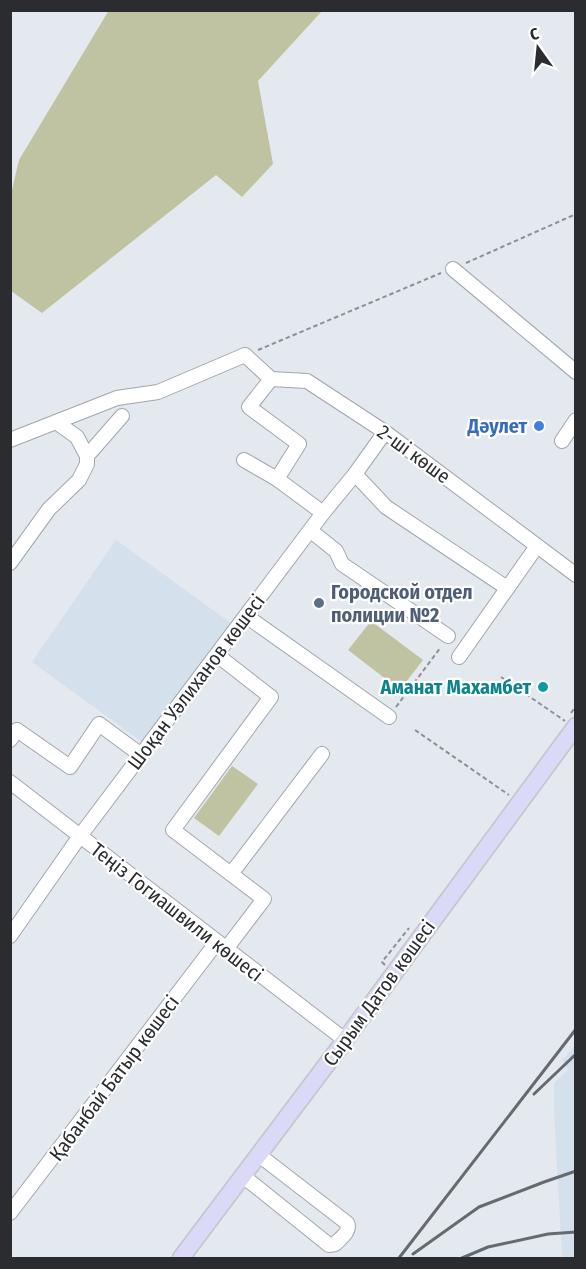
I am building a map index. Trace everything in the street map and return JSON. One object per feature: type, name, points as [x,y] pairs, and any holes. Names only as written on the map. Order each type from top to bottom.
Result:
[{"type":"main road","name":"Сырым Датов көшесі","points":[[184,1257],[570,739],[570,723]]},
{"type":"street","points":[[453,268],[576,372]]},
{"type":"street","points":[[10,440],[117,398],[158,392],[245,355],[271,379],[249,407],[299,444],[277,479]]},
{"type":"street","name":"2-ші көше","points":[[271,379],[307,381],[385,432],[576,575]]},
{"type":"street","points":[[87,456],[122,416]]},
{"type":"street","points":[[562,441],[576,420]]},
{"type":"street","points":[[10,563],[49,509],[79,480],[87,464],[87,456],[76,437],[56,422]]},
{"type":"street","name":"Шоқан Уәлиханов көшесі","points":[[10,936],[80,836],[385,432]]},
{"type":"street","points":[[244,460],[277,479],[323,513]]},
{"type":"street","points":[[355,474],[386,507],[507,588]]},
{"type":"street","points":[[311,531],[336,551],[342,564],[448,636]]},
{"type":"street","points":[[459,657],[537,546]]},
{"type":"street","points":[[246,616],[389,717]]},
{"type":"street","points":[[217,655],[271,697],[173,830],[231,874],[322,754]]},
{"type":"street","points":[[10,740],[17,730],[70,767],[99,724],[141,755]]},
{"type":"street","name":"Теңіз Гогиашвили көшесі","points":[[10,782],[345,1040]]},
{"type":"street","name":"Қабанбай Батыр көшесі","points":[[10,1213],[221,946],[264,899],[231,874]]},
{"type":"street","points":[[243,1176],[329,1245],[335,1244],[348,1230],[347,1222],[259,1155]]},
{"type":"path","points":[[245,355],[576,214]]},
{"type":"path","points":[[389,717],[448,636]]},
{"type":"path","points":[[501,677],[570,723]]},
{"type":"path","points":[[415,730],[512,797]]},
{"type":"shaded area","points":[[116,540],[235,626],[142,742],[32,662]]},
{"type":"shaded area","points":[[575,1045],[575,1258],[562,1258],[554,1083],[568,1070],[562,1061]]},
{"type":"green space","points":[[109,10],[322,11],[258,81],[273,164],[242,197],[216,175],[42,313],[11,291],[11,194],[19,160]]},
{"type":"green space","points":[[371,621],[423,660],[400,690],[348,650]]},
{"type":"green space","points":[[232,766],[258,784],[219,836],[194,818]]},
{"type":"railway","points":[[399,1258],[576,1029]]},
{"type":"railway","points":[[534,1094],[576,1054]]},
{"type":"railway","points":[[413,1254],[479,1207],[576,1171]]},
{"type":"railway","points":[[462,1258],[488,1247],[548,1234],[576,1232]]},
{"type":"place","name":"Дәулет","points":[[539,426]]},
{"type":"place","name":"Городской отдел полиции №2","points":[[319,603]]},
{"type":"place","name":"Аманат Махамбет","points":[[543,687]]}]
